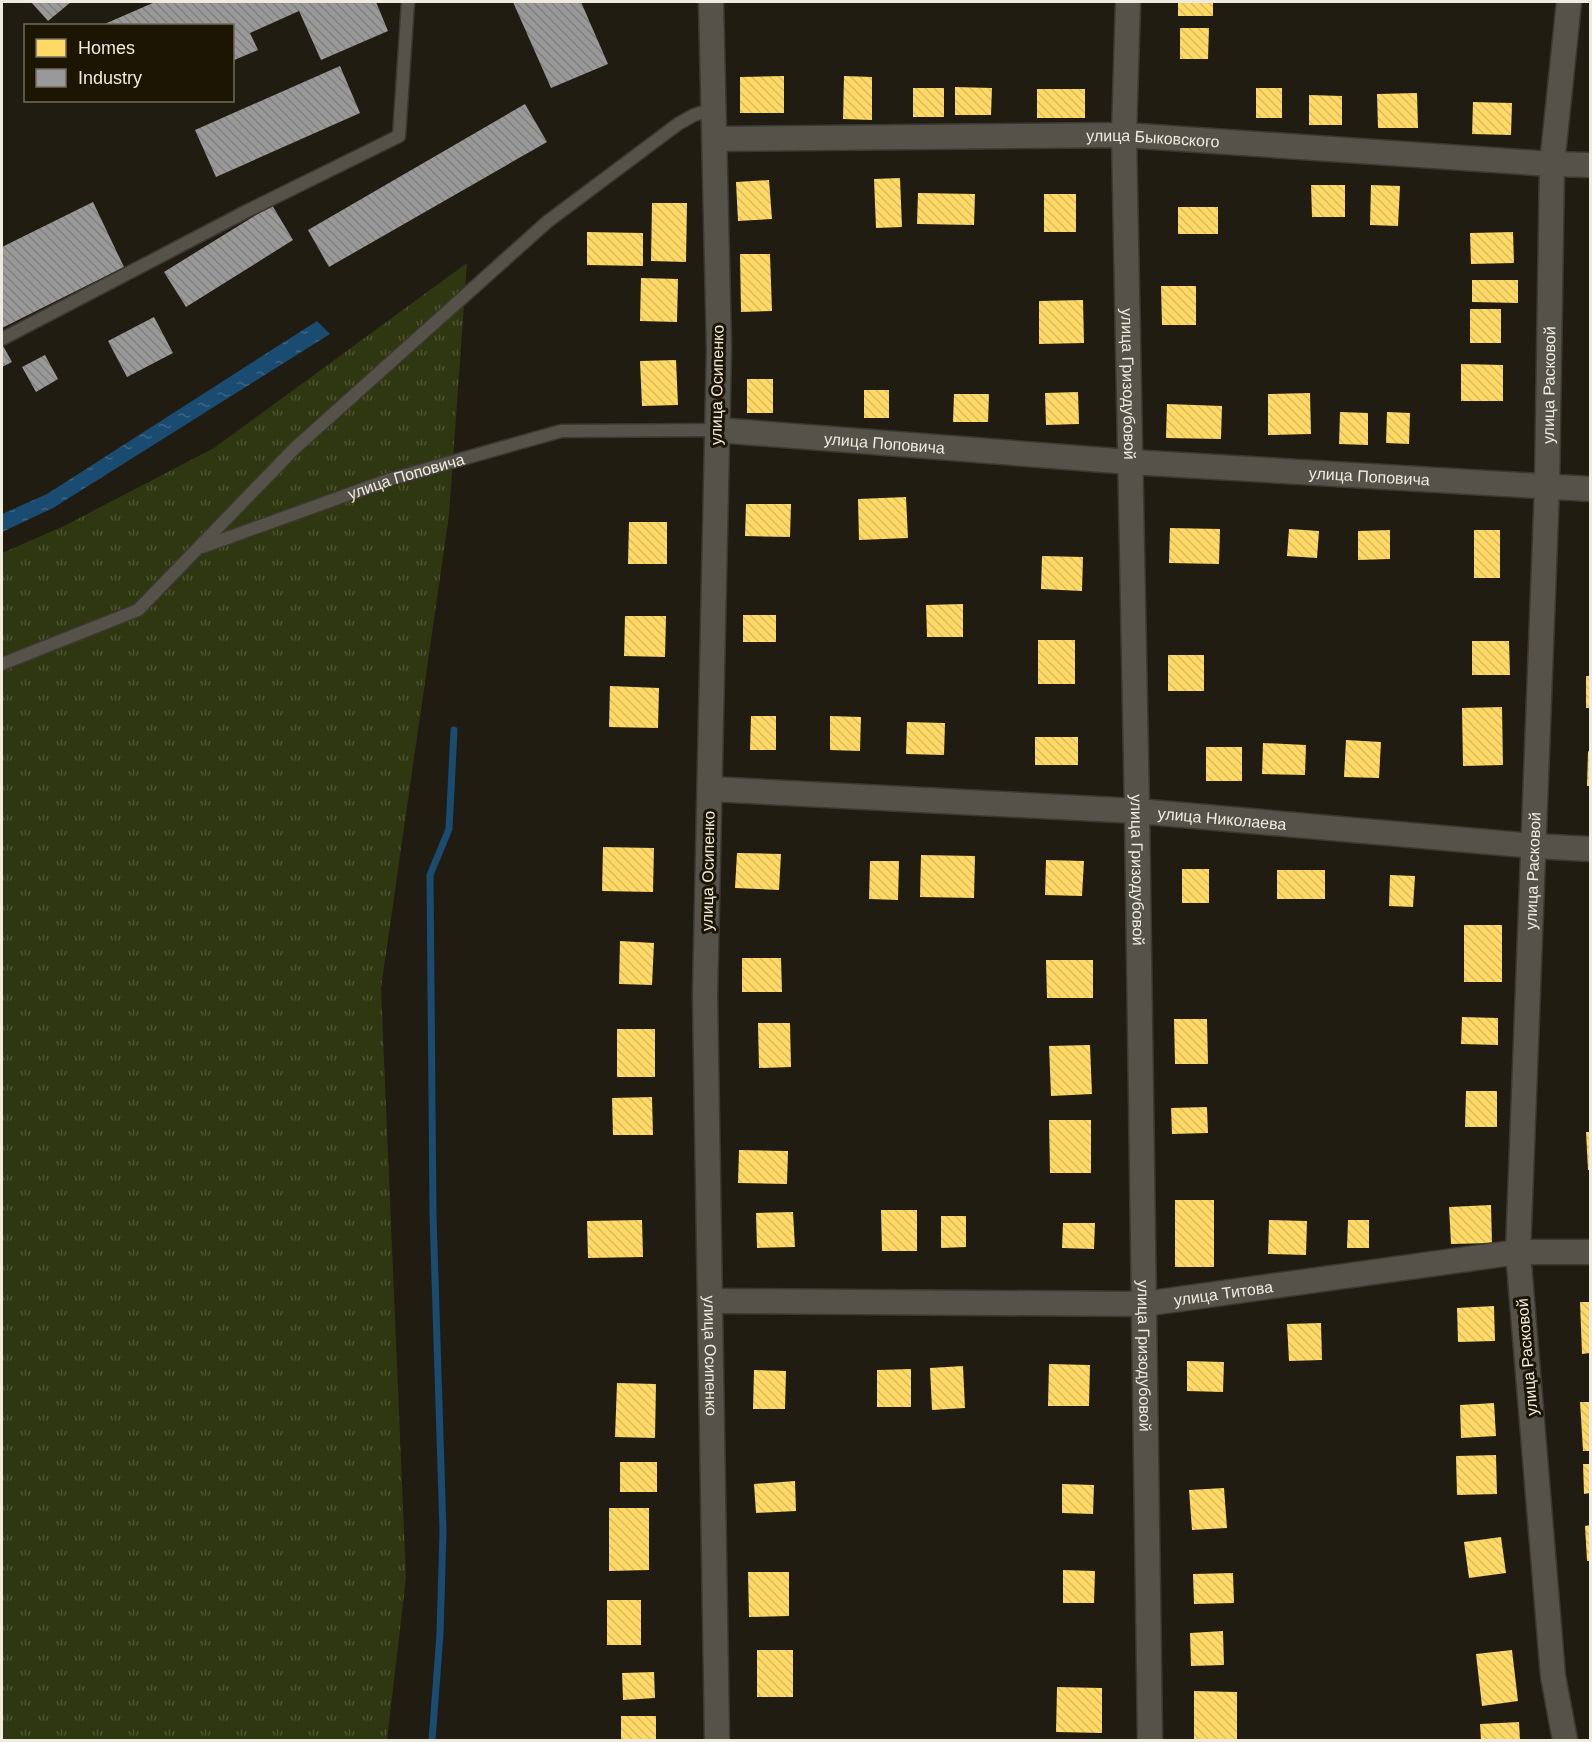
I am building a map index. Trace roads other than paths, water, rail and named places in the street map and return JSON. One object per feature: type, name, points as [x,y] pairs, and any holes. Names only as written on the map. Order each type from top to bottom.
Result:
[{"type":"street","name":"улица Осипенко","points":[[711,2],[719,348],[705,995],[717,1740]]},
{"type":"street","name":"улица Гризодубовой","points":[[1128,2],[1124,135],[1137,811],[1150,1740]]},
{"type":"street","name":"улица Расковой","points":[[1565,1740],[1553,1676],[1518,1252],[1547,487],[1552,164],[1569,2]]},
{"type":"street","name":"улица Быковского","points":[[714,139],[1124,135],[1590,165]]},
{"type":"street","name":"улица Поповича","points":[[717,430],[1130,462],[1590,489]]},
{"type":"street","name":"улица Николаева","points":[[710,789],[1137,811],[1590,849]]},
{"type":"street","name":"улица Титова","points":[[710,1301],[1144,1304],[1518,1252],[1590,1252]]},
{"type":"lane","points":[[2,339],[249,210],[399,136],[410,3]]},
{"type":"lane","points":[[2,664],[138,610],[295,448],[548,222],[678,124],[694,115],[713,109]]},
{"type":"lane","name":"улица Поповича","points":[[198,548],[391,479],[561,431],[717,430]]},
{"type":"water","points":[[317,321],[330,334],[53,508],[2,532],[2,514],[47,494]]},
{"type":"waterway","points":[[432,1740],[440,1634],[443,1531],[433,1215],[430,875],[449,829],[454,730]]}]
